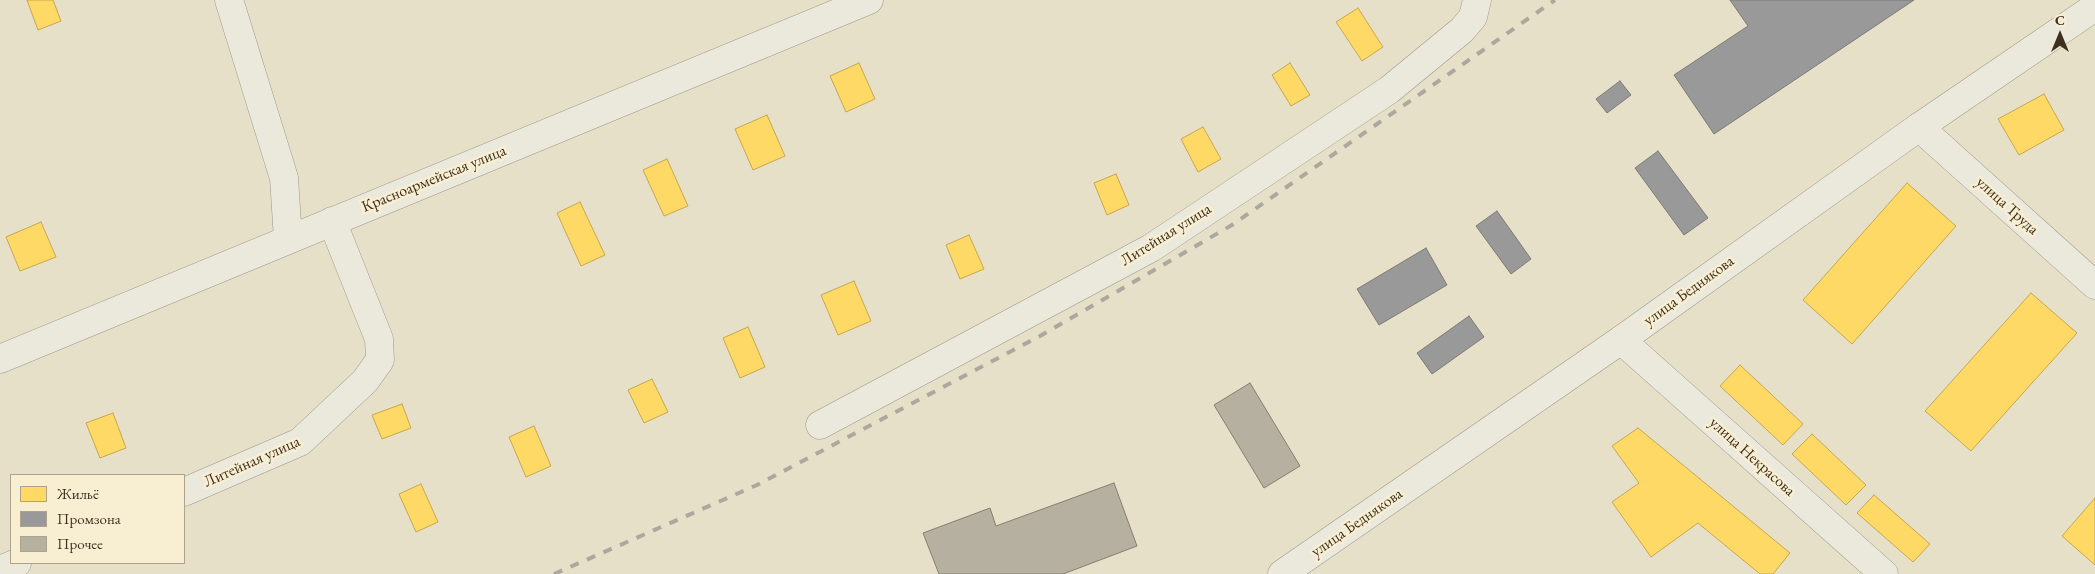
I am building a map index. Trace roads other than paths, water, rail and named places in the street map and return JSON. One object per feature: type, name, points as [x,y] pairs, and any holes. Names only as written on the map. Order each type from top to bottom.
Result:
[{"type":"street","points":[[229,0],[284,178],[288,239]]},
{"type":"street","name":"Красноармейская улица","points":[[0,359],[869,0]]},
{"type":"street","name":"Литейная улица","points":[[820,425],[1151,248],[1389,90],[1462,30],[1473,17],[1477,0]]},
{"type":"street","name":"улица Беднякова","points":[[1282,574],[1621,340],[1919,127],[2095,7]]},
{"type":"street","name":"улица Труда","points":[[1919,127],[2095,285]]},
{"type":"street","name":"Литейная улица","points":[[185,492],[300,442],[365,381],[380,360],[379,339],[332,221]]},
{"type":"street","name":"улица Некрасова","points":[[1621,340],[1884,574]]},
{"type":"street","points":[[0,570],[15,564]]},
{"type":"railway","points":[[554,574],[757,485],[1040,336],[1232,225],[1555,0]]}]
